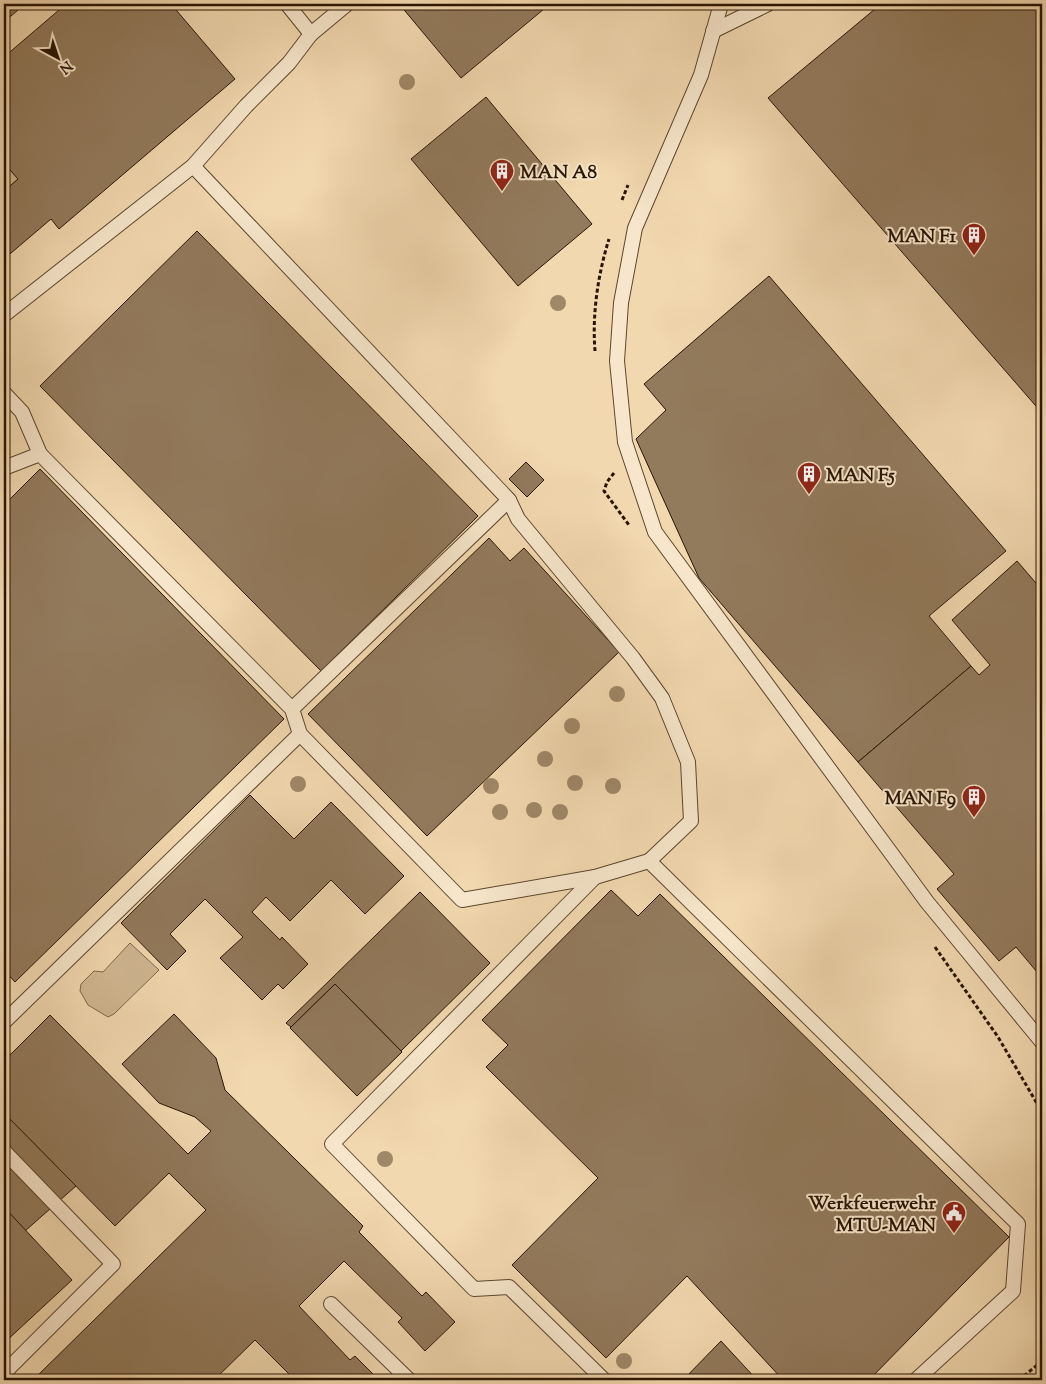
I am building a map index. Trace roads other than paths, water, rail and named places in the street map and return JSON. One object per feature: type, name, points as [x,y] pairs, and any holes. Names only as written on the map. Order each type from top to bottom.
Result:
[{"type":"lane","points":[[287,4],[311,34]]},
{"type":"lane","points":[[4,315],[193,166],[246,106],[290,63],[311,34],[347,4]]},
{"type":"lane","points":[[720,4],[701,75],[635,228],[621,303],[617,361],[625,442],[655,532],[927,902],[1042,1042]]},
{"type":"lane","points":[[713,31],[768,4]]},
{"type":"lane","points":[[4,393],[22,412],[40,454],[292,709],[300,734],[462,900],[596,877],[649,861],[691,822],[688,762],[662,698],[633,658],[518,519],[509,500],[193,166]]},
{"type":"lane","points":[[4,468],[40,454]]},
{"type":"lane","points":[[292,709],[509,500]]},
{"type":"lane","points":[[4,1022],[300,734]]},
{"type":"lane","points":[[649,861],[1018,1224],[1013,1291],[916,1380]]},
{"type":"lane","points":[[596,877],[332,1144],[474,1290],[509,1287],[604,1380]]},
{"type":"lane","points":[[4,1151],[114,1264],[4,1373]]},
{"type":"lane","points":[[331,1304],[409,1380]]},
{"type":"place","name":"MAN A8","points":[[502,192]]},
{"type":"place","name":"MAN F1","points":[[974,256]]},
{"type":"place","name":"MAN F5","points":[[809,495]]},
{"type":"place","name":"MAN F9","points":[[974,818]]},
{"type":"place","name":"Werkfeuerwehr MTU-MAN","points":[[954,1234]]}]
